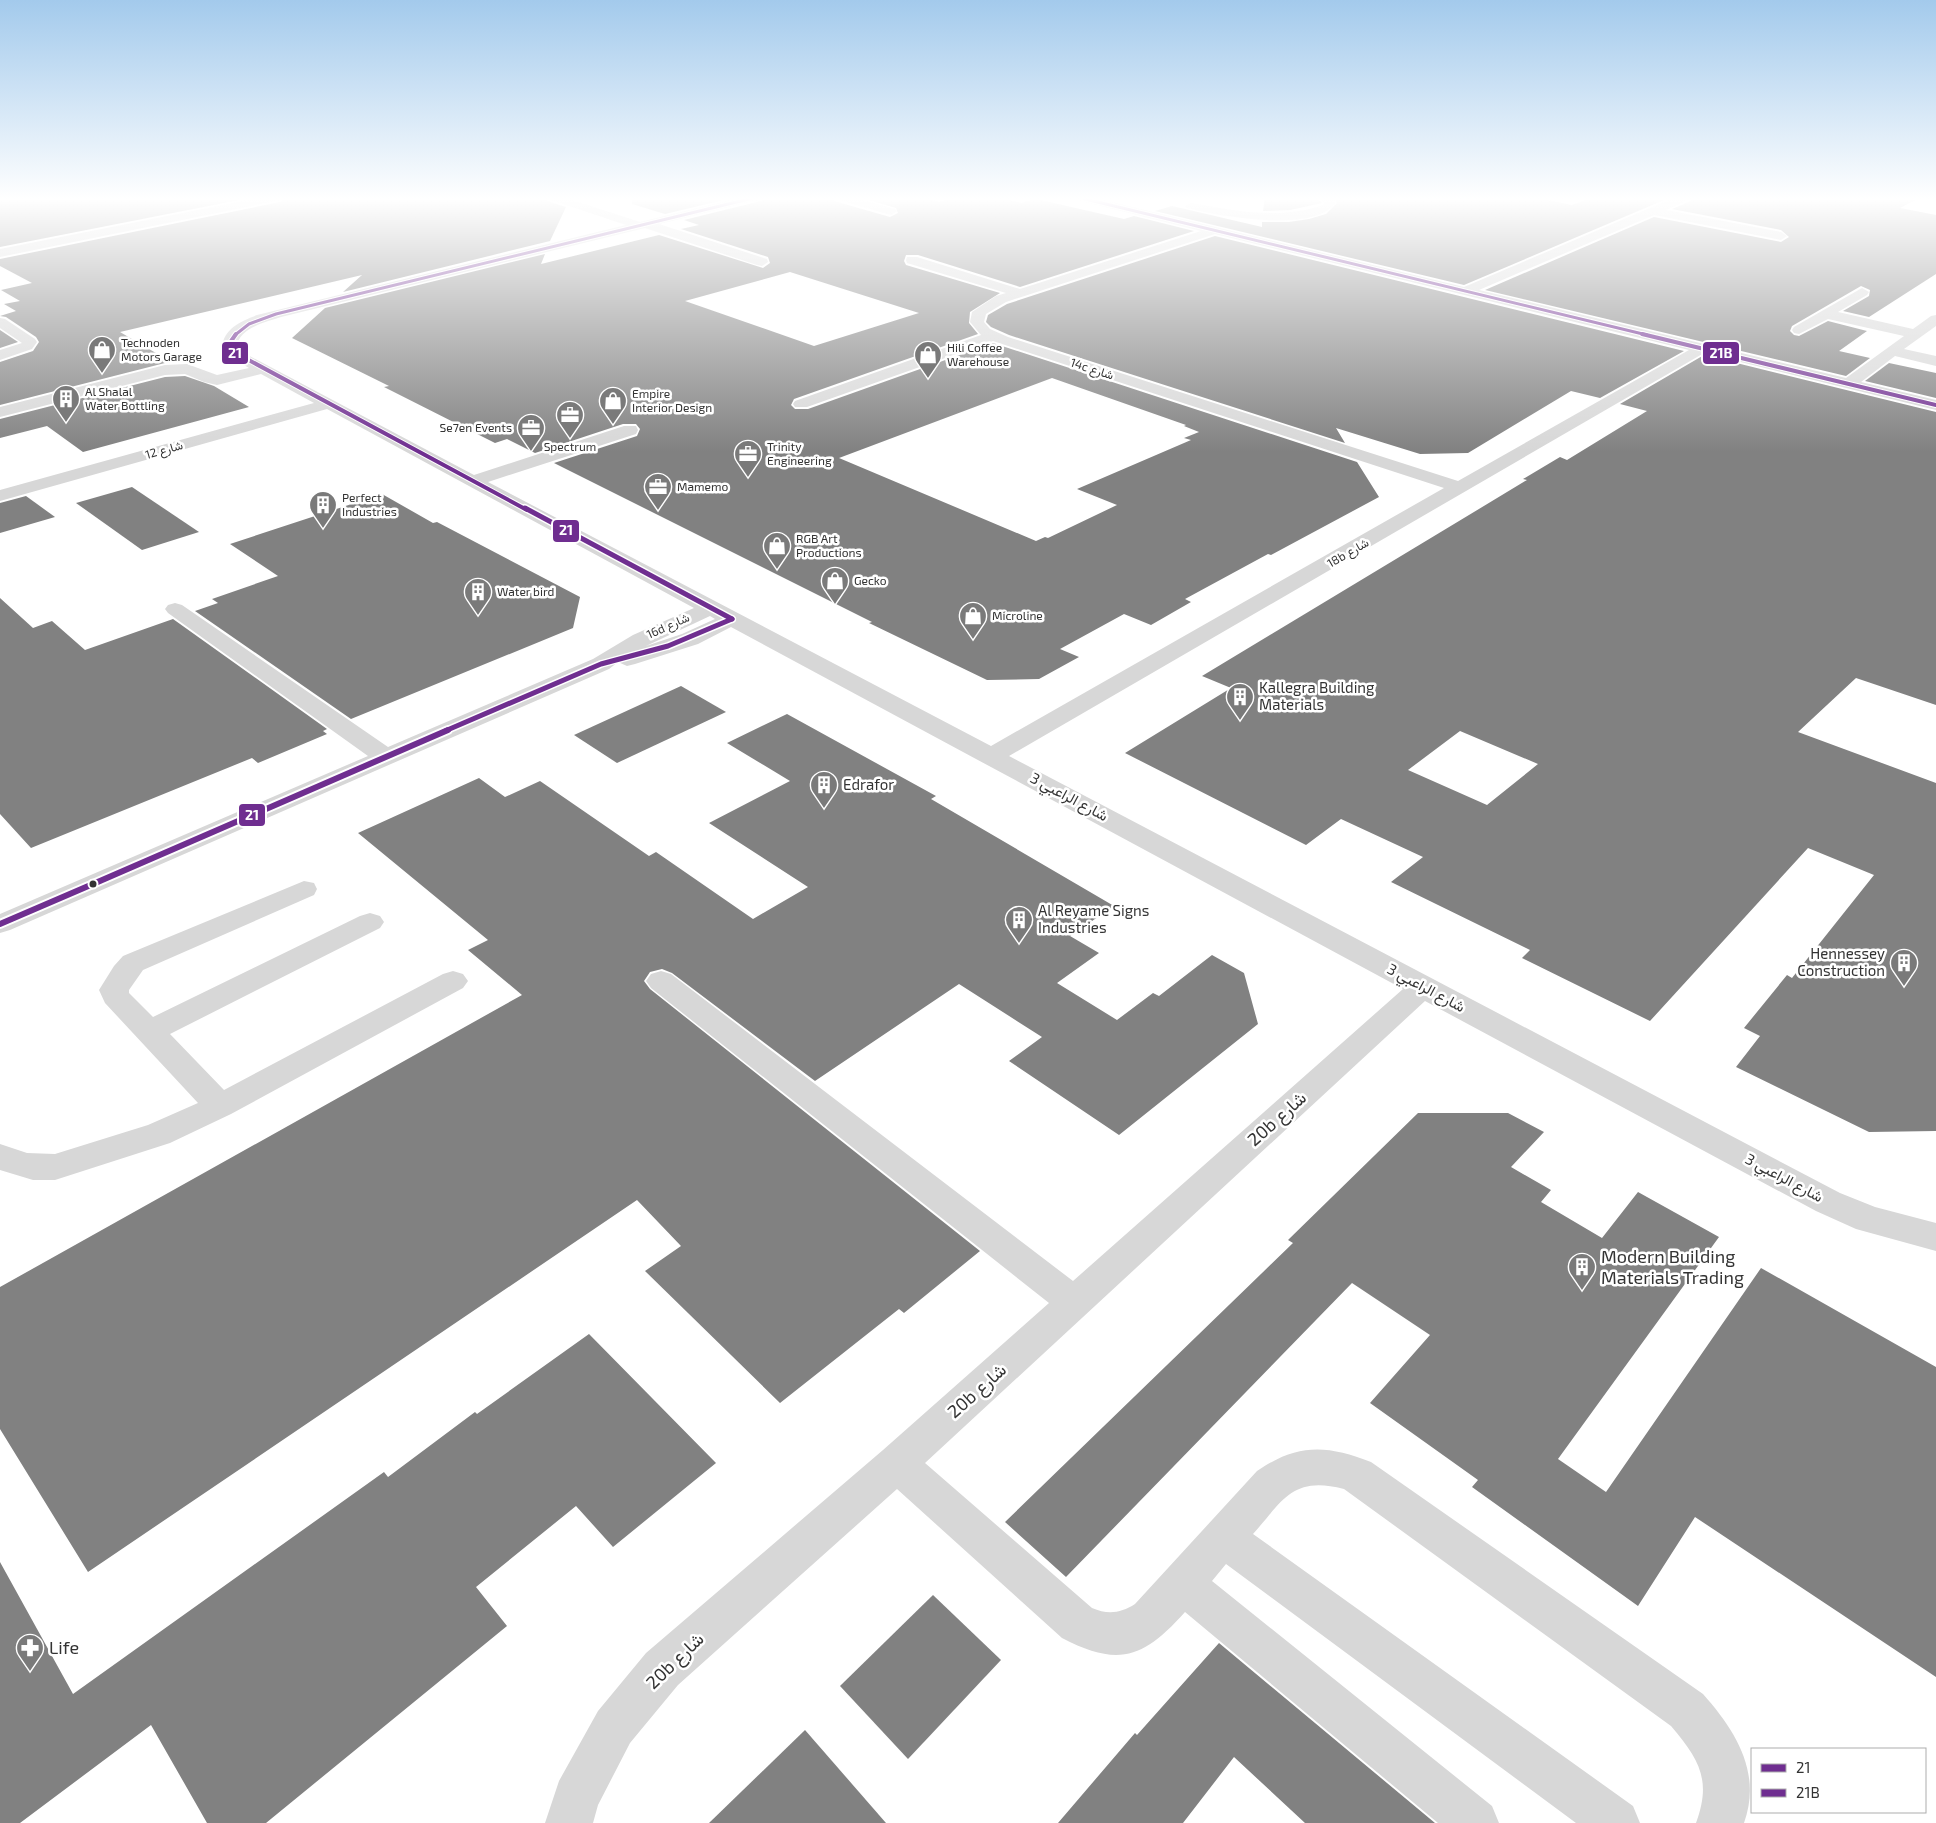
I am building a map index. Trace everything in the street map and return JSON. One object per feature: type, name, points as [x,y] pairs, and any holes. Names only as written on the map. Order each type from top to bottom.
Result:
[{"type":"street","name":"شارع الراعبي 3","points":[[407,282],[276,314],[254,322],[238,331],[230,339],[229,348],[237,355],[473,482],[992,756],[1828,1202],[1868,1219],[1936,1237]]},
{"type":"street","points":[[984,282],[1020,293]]},
{"type":"street","points":[[993,336],[980,327],[977,322],[979,312],[991,303],[1054,282]]},
{"type":"street","points":[[1429,282],[1936,405]]},
{"type":"street","points":[[1466,291],[1487,282]]},
{"type":"street","points":[[1798,330],[1862,292]]},
{"type":"street","points":[[1826,314],[1916,334]]},
{"type":"street","points":[[1848,384],[1936,319]]},
{"type":"street","points":[[0,322],[30,342],[27,346],[0,355]]},
{"type":"street","points":[[801,404],[993,336]]},
{"type":"street","name":"14c شارع","points":[[993,336],[1461,488]]},
{"type":"street","name":"18b شارع","points":[[992,756],[1702,348]]},
{"type":"street","points":[[1892,351],[1936,361]]},
{"type":"street","points":[[0,412],[165,370],[187,369],[209,379],[217,380],[263,369]]},
{"type":"street","name":"شارع 12","points":[[0,496],[328,404]]},
{"type":"street","points":[[473,482],[630,430]]},
{"type":"street","points":[[175,609],[386,757]]},
{"type":"street","name":"16d شارع","points":[[0,924],[601,664],[665,648],[690,639],[722,614]]},
{"type":"street","points":[[220,1106],[115,996],[114,990],[124,973],[133,963],[304,889]]},
{"type":"street","points":[[149,1032],[370,922]]},
{"type":"street","points":[[0,1156],[33,1168],[55,1167],[159,1134],[220,1106],[454,981]]},
{"type":"street","points":[[662,981],[1074,1302]]},
{"type":"street","name":"20b شارع","points":[[569,1823],[576,1798],[614,1727],[662,1669],[897,1463],[1423,987]]},
{"type":"street","points":[[897,1463],[1077,1623],[1090,1631],[1107,1635],[1123,1634],[1138,1630],[1150,1620],[1270,1484],[1284,1473],[1301,1467],[1319,1466],[1338,1468],[1357,1476],[1687,1710],[1703,1727],[1712,1741],[1725,1770],[1728,1791],[1726,1811],[1720,1823]]},
{"type":"street","points":[[1223,1537],[1616,1823]]},
{"type":"street","points":[[1182,1583],[1475,1823]]},
{"type":"building","points":[[30,282],[332,282],[120,332],[173,363],[165,363],[0,405],[0,362],[33,351],[39,342],[36,337],[6,317],[0,316],[16,311],[4,304],[20,301],[1,290],[32,283]]},
{"type":"building","points":[[354,282],[383,282],[343,292]]},
{"type":"building","points":[[431,282],[754,282],[685,301],[814,346],[919,313],[822,282],[963,282],[1000,293],[970,312],[969,323],[978,334],[794,399],[791,405],[795,409],[808,409],[993,343],[1357,462],[1379,497],[1185,599],[1191,602],[1151,625],[1124,614],[1060,649],[1079,657],[1039,679],[987,680],[869,623],[872,622],[554,463],[637,436],[640,429],[636,424],[623,424],[535,453],[507,439],[495,443],[384,387],[389,386],[292,338],[325,308]],"holes":[[[1052,378],[1186,425],[1184,426],[1199,432],[1184,438],[1191,440],[1077,489],[1117,505],[1048,538],[1045,537],[1036,541],[839,458]]]},
{"type":"building","points":[[1004,282],[1035,282],[1020,287]]},
{"type":"building","points":[[1074,282],[1403,282],[1684,351],[1600,398],[1571,391],[1468,453],[1420,454],[1336,428],[1345,443],[1009,335],[991,327],[986,322],[988,315],[1007,304]]},
{"type":"building","points":[[1452,282],[1471,282],[1464,285]]},
{"type":"building","points":[[1503,282],[1923,282],[1869,317],[1843,311],[1869,296],[1870,290],[1861,286],[1792,326],[1790,331],[1794,335],[1799,336],[1828,321],[1867,331],[1839,351],[1870,358],[1846,376],[1485,290]]},
{"type":"building","points":[[0,330],[18,342],[0,348]]},
{"type":"building","points":[[1704,355],[1936,412],[1936,705],[1856,678],[1798,732],[1936,783],[1936,1131],[1869,1132],[1736,1067],[1760,1036],[1744,1028],[1787,975],[1792,978],[1874,875],[1808,848],[1650,1021],[1522,958],[1530,950],[1391,882],[1423,857],[1341,819],[1306,845],[1125,753],[1231,688],[1202,676],[1527,480],[1523,479],[1560,457],[1567,460],[1647,411],[1620,404]],"holes":[[[1460,731],[1538,764],[1487,805],[1408,770]]]},
{"type":"building","points":[[1889,363],[1936,373],[1936,398],[1865,381]]},
{"type":"building","points":[[185,376],[214,386],[249,407],[83,452],[47,426],[0,438],[0,419],[165,377]]},
{"type":"building","points":[[132,487],[199,532],[142,550],[76,503]]},
{"type":"building","points":[[382,494],[433,523],[437,522],[580,597],[573,628],[351,719],[195,611],[218,603],[212,599],[278,576],[230,544]]},
{"type":"building","points":[[26,496],[55,517],[0,533],[0,503]]},
{"type":"building","points":[[0,598],[33,628],[52,621],[85,650],[173,619],[327,729],[323,731],[327,734],[258,763],[252,758],[31,848],[0,814]]},
{"type":"building","points":[[681,686],[726,712],[617,763],[574,735]]},
{"type":"building","points":[[787,714],[936,796],[931,799],[1114,906],[1070,936],[1099,953],[1057,983],[1117,1020],[1153,993],[1159,996],[1212,955],[1244,973],[1258,1024],[1119,1135],[1009,1061],[1042,1037],[959,984],[815,1081],[672,973],[662,969],[650,972],[644,981],[650,989],[980,1251],[904,1313],[899,1309],[780,1403],[645,1271],[681,1246],[637,1200],[88,1572],[0,1429],[0,1287],[522,995],[468,950],[488,940],[358,833],[479,778],[505,797],[540,781],[649,856],[656,852],[753,919],[808,887],[709,823],[790,781],[727,743]]},
{"type":"building","points":[[1418,1113],[1508,1113],[1544,1132],[1511,1167],[1551,1190],[1541,1202],[1602,1238],[1638,1192],[1719,1237],[1558,1459],[1606,1492],[1761,1268],[1936,1367],[1936,1677],[1695,1517],[1638,1606],[1472,1487],[1478,1480],[1370,1403],[1430,1335],[1352,1283],[1066,1577],[1005,1522],[1293,1243],[1288,1240]]},
{"type":"building","points":[[589,1334],[716,1463],[613,1547],[576,1506],[476,1587],[507,1626],[266,1823],[207,1823],[151,1725],[20,1823],[0,1823],[0,1562],[73,1694],[384,1472],[388,1477],[475,1412],[477,1414]]},
{"type":"building","points":[[933,1595],[1001,1660],[908,1759],[840,1686]]},
{"type":"building","points":[[1219,1643],[1435,1823],[1305,1823],[1234,1757],[1183,1823],[1058,1823],[1135,1733],[1137,1735]]},
{"type":"building","points":[[805,1730],[886,1823],[709,1823]]},
{"type":"transit line","name":"21","points":[[407,282],[276,314],[255,321],[237,332],[229,344],[232,351],[263,369],[732,619]]},
{"type":"transit line","name":"21B","points":[[1428,282],[1936,405]]},
{"type":"transit line","name":"21","points":[[93,884],[601,664],[668,646],[732,619]]},
{"type":"transit line","name":"21B","points":[[0,924],[93,884]]},
{"type":"place","name":"Technoden Motors Garage","points":[[102,374]]},
{"type":"place","name":"Hili Coffee Warehouse","points":[[928,379]]},
{"type":"place","name":"Al Shalal Water Bottling","points":[[66,423]]},
{"type":"place","name":"Empire Interior Design","points":[[613,425]]},
{"type":"place","name":"Spectrum","points":[[570,439]]},
{"type":"place","name":"Se7en Events","points":[[531,452]]},
{"type":"place","name":"Trinity Engineering","points":[[748,478]]},
{"type":"place","name":"Mamemo","points":[[658,511]]},
{"type":"place","name":"Perfect Industries","points":[[323,529]]},
{"type":"place","name":"RGB Art Productions","points":[[777,570]]},
{"type":"place","name":"Gecko","points":[[835,605]]},
{"type":"place","name":"Water bird","points":[[478,616]]},
{"type":"place","name":"Microline","points":[[973,640]]},
{"type":"place","name":"Kallegra Building Materials","points":[[1240,721]]},
{"type":"place","name":"Edrafor","points":[[824,809]]},
{"type":"place","name":"Al Reyame Signs Industries","points":[[1019,944]]},
{"type":"place","name":"Hennessey Construction","points":[[1904,987]]},
{"type":"place","name":"Modern Building Materials Trading","points":[[1582,1291]]},
{"type":"place","name":"Life","points":[[30,1672]]}]
